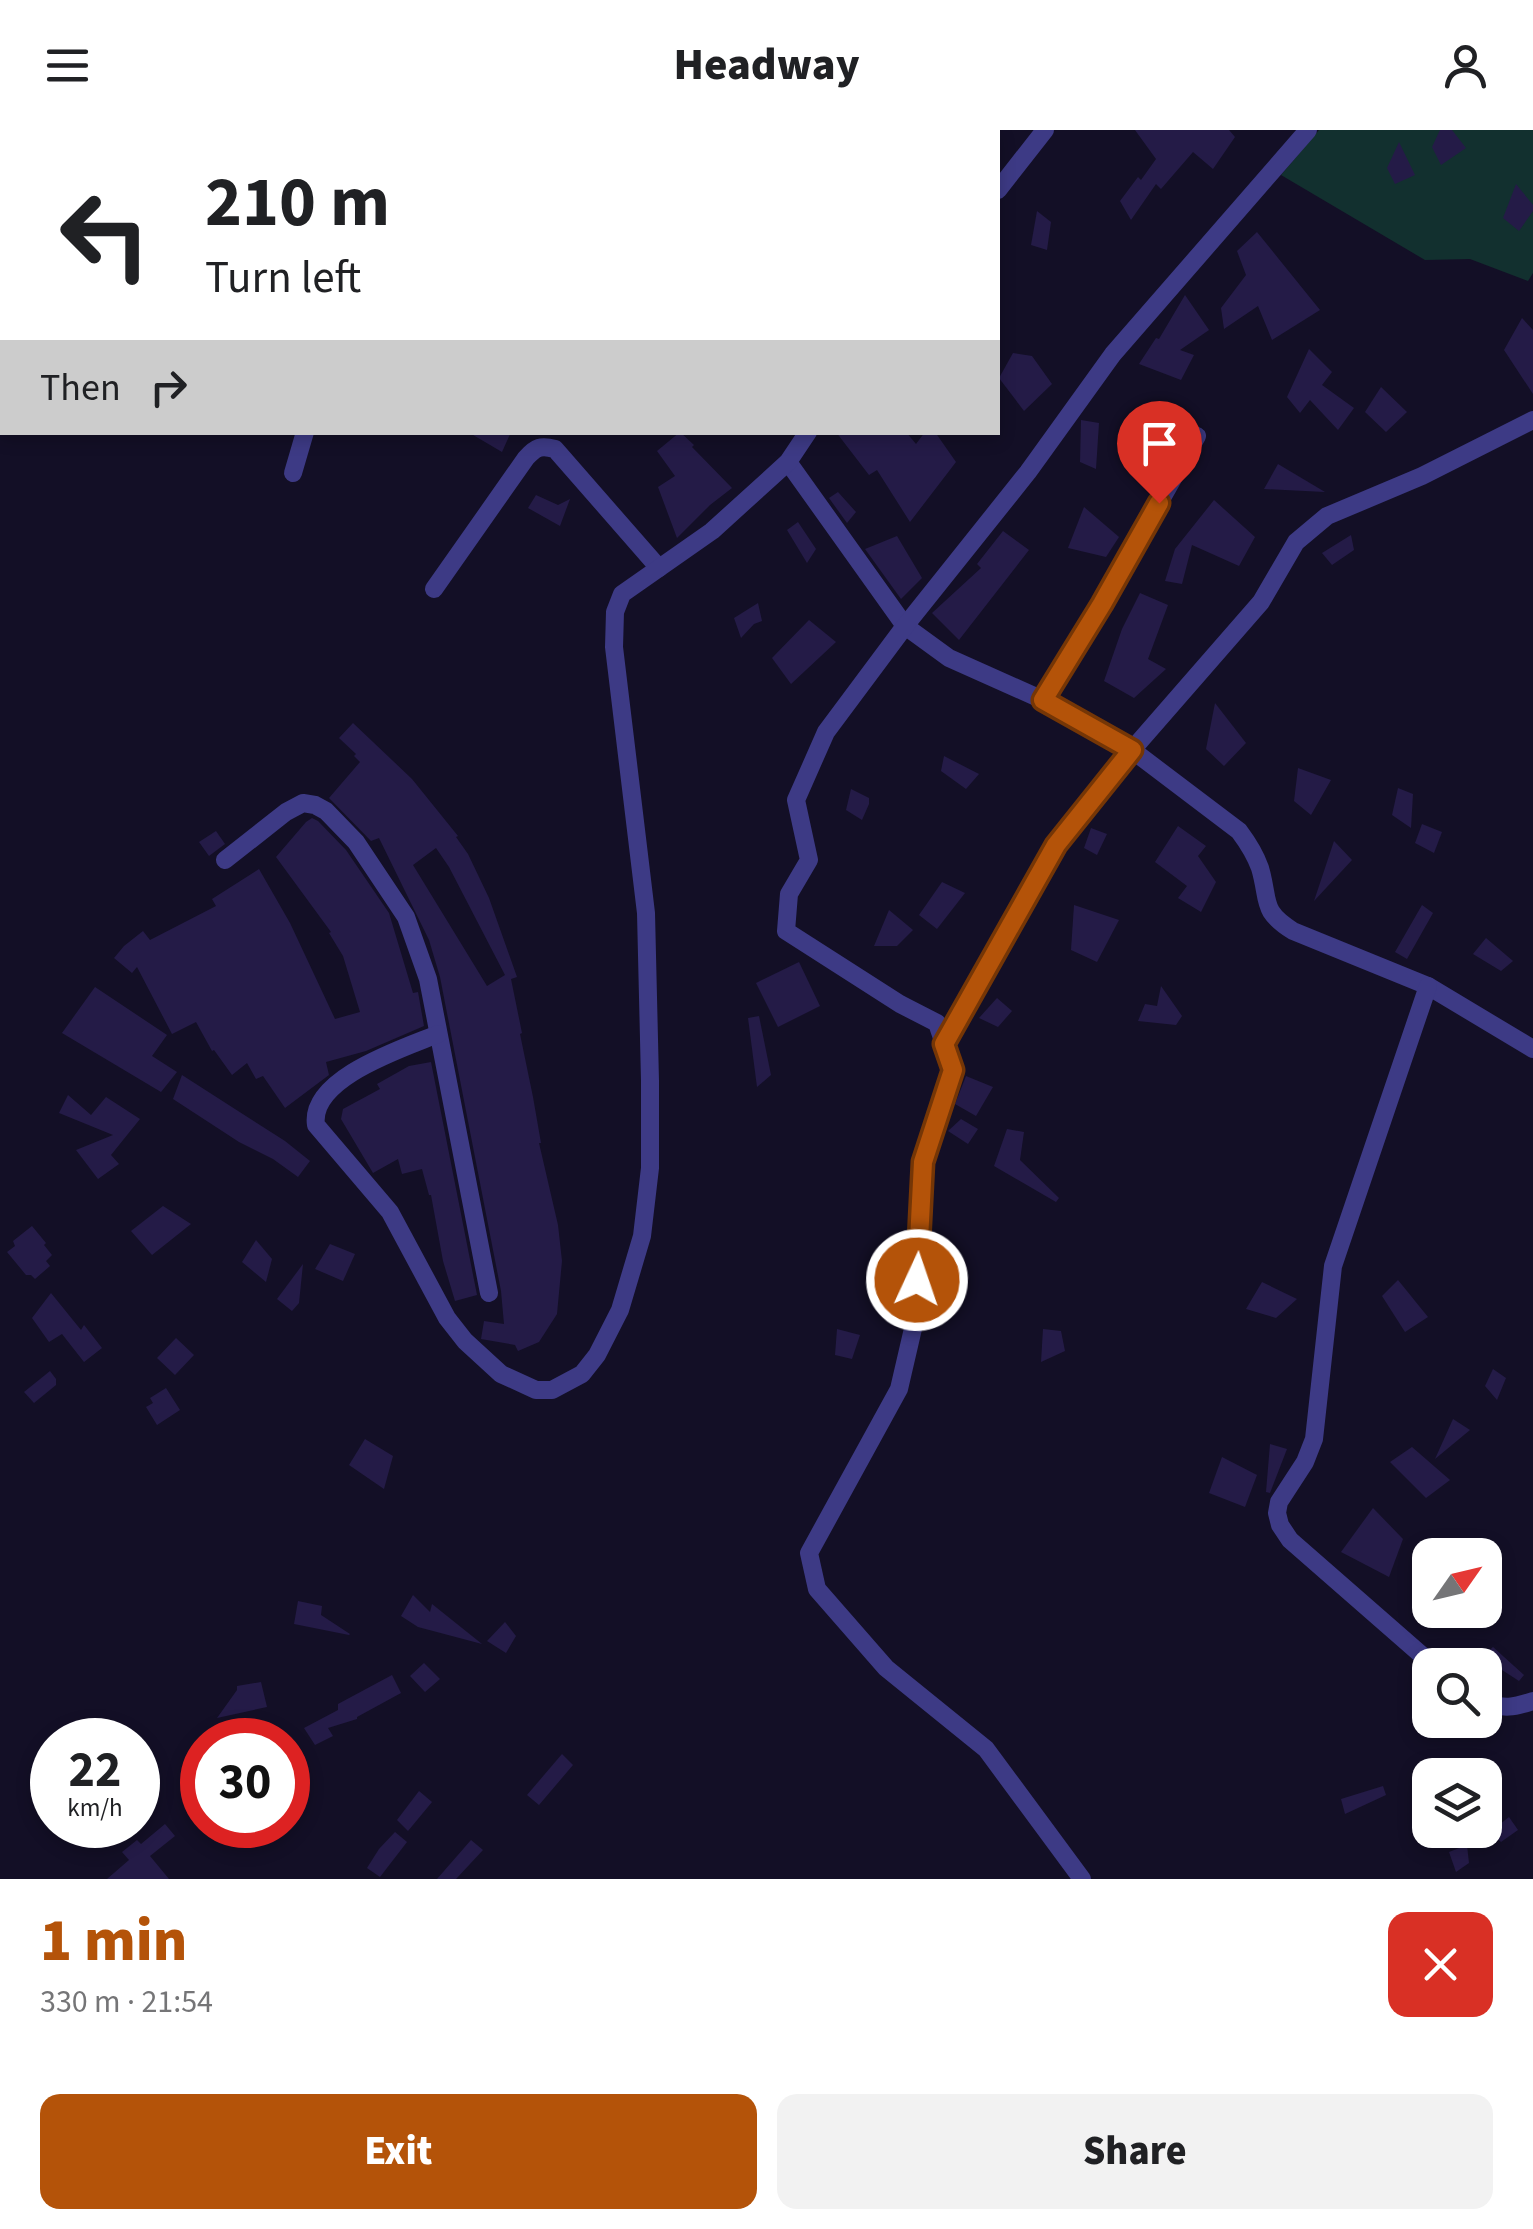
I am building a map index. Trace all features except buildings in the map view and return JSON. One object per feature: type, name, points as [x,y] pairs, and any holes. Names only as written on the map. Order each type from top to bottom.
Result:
[{"type":"street","points":[[1000,187],[1045,130]]},
{"type":"street","points":[[1082,1879],[986,1748],[886,1668],[817,1589],[809,1553],[899,1389],[915,1320],[923,1162],[953,1070],[936,1023],[786,931],[789,894],[810,860],[796,800],[826,732],[905,626],[1028,472],[1114,354],[1308,130]]},
{"type":"street","points":[[944,1044],[1056,845],[1260,602],[1296,542],[1327,516],[1422,476],[1533,420]]},
{"type":"street","points":[[293,473],[304,435]]},
{"type":"street","points":[[438,1034],[366,1064],[326,1092],[314,1113],[316,1124],[390,1212],[448,1318],[466,1341],[501,1374],[536,1390],[552,1390],[582,1374],[597,1356],[620,1310],[642,1236],[650,1168],[646,913],[614,647],[617,603],[630,588],[712,532],[788,462],[806,435]]},
{"type":"street","points":[[1043,700],[1197,436]]},
{"type":"street","points":[[434,590],[526,458],[543,445],[556,449],[659,568]]},
{"type":"street","points":[[788,462],[905,626],[950,658],[1043,700],[1132,750],[1239,831],[1252,849],[1267,906],[1276,920],[1294,932],[1428,986],[1533,1049]]},
{"type":"street","points":[[225,860],[286,812],[303,803],[314,804],[356,842],[406,917],[428,980],[489,1293]]},
{"type":"street","points":[[1414,1648],[1290,1540],[1277,1513],[1279,1502],[1314,1439],[1333,1266],[1428,986]]},
{"type":"street","points":[[1502,1707],[1533,1701]]},
{"type":"green space","points":[[1319,130],[1533,130],[1533,273],[1528,281],[1470,259],[1425,260],[1281,175]]},
{"type":"route","points":[[917,1280],[923,1162],[953,1070],[944,1044],[1056,845],[1132,750],[1043,700],[1159,503]]}]
